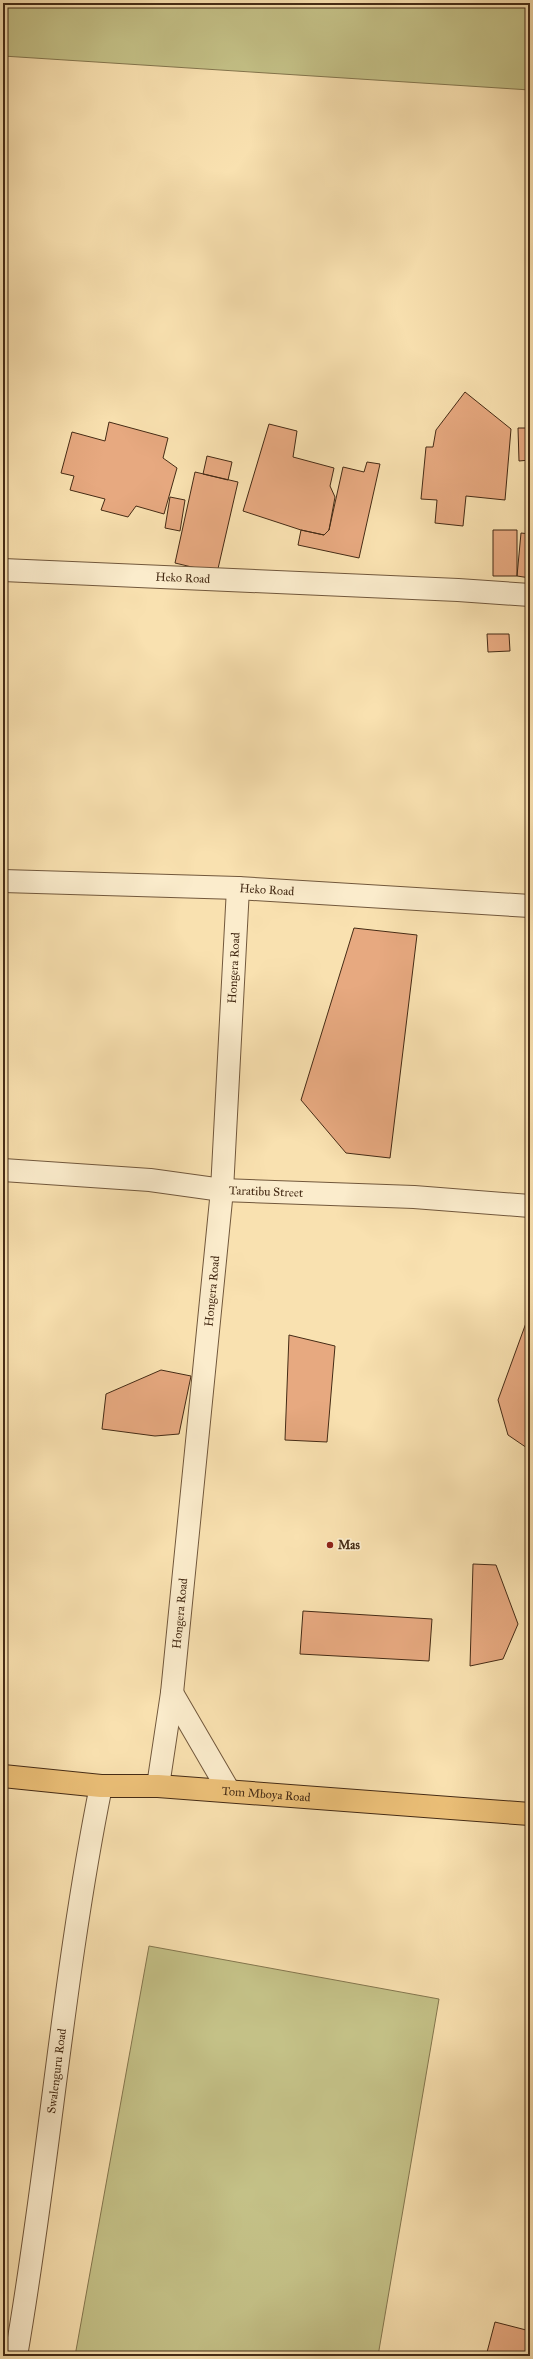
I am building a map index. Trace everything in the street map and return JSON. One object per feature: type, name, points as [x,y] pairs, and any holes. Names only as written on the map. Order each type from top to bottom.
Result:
[{"type":"main road","name":"Tom Mboya Road","points":[[3,1776],[101,1786],[158,1786],[530,1814]]},
{"type":"street","name":"Heko Road","points":[[3,570],[458,590],[530,595]]},
{"type":"street","name":"Heko Road","points":[[3,881],[238,888],[530,906]]},
{"type":"street","name":"Hongera Road","points":[[158,1786],[172,1693],[222,1190],[238,888]]},
{"type":"street","name":"Taratibu Street","points":[[3,1170],[150,1180],[222,1190],[414,1196],[530,1206]]},
{"type":"street","points":[[172,1693],[230,1791]]},
{"type":"street","name":"Swalenguru Road","points":[[16,2356],[38,2215],[84,1872],[101,1786]]},
{"type":"shaded area","points":[[3,3],[530,3],[530,90],[3,56]]},
{"type":"shaded area","points":[[149,1946],[439,1999],[378,2356],[75,2356]]},
{"type":"building","points":[[465,392],[511,429],[505,500],[466,496],[463,526],[435,523],[437,500],[421,499],[426,447],[433,447],[436,430]]},
{"type":"building","points":[[109,422],[168,438],[163,458],[177,468],[164,514],[136,506],[128,517],[101,510],[105,499],[70,490],[74,476],[61,473],[72,432],[105,441]]},
{"type":"building","points":[[269,424],[297,431],[293,457],[334,468],[330,486],[335,497],[329,530],[324,535],[301,530],[243,511]]},
{"type":"building","points":[[518,428],[530,428],[530,460],[519,461]]},
{"type":"building","points":[[207,456],[232,462],[228,480],[203,474]]},
{"type":"building","points":[[367,462],[380,464],[359,558],[298,545],[301,530],[324,535],[329,530],[343,467],[364,472]]},
{"type":"building","points":[[195,472],[238,482],[217,573],[175,563]]},
{"type":"building","points":[[170,497],[185,500],[180,531],[165,528]]},
{"type":"building","points":[[493,530],[517,530],[517,576],[493,576]]},
{"type":"building","points":[[521,533],[530,534],[530,578],[517,576]]},
{"type":"building","points":[[487,634],[509,634],[510,651],[488,652]]},
{"type":"building","points":[[354,928],[417,935],[390,1158],[346,1153],[301,1100]]},
{"type":"building","points":[[530,1312],[530,1450],[508,1435],[498,1400]]},
{"type":"building","points":[[289,1335],[335,1346],[327,1442],[285,1440]]},
{"type":"building","points":[[161,1370],[191,1376],[179,1434],[155,1436],[102,1429],[106,1394]]},
{"type":"building","points":[[473,1564],[496,1565],[518,1624],[503,1659],[470,1666]]},
{"type":"building","points":[[303,1611],[432,1619],[429,1661],[300,1654]]},
{"type":"building","points":[[495,2322],[530,2331],[530,2356],[486,2356]]},
{"type":"place","name":"Mas","points":[[330,1545]]}]
